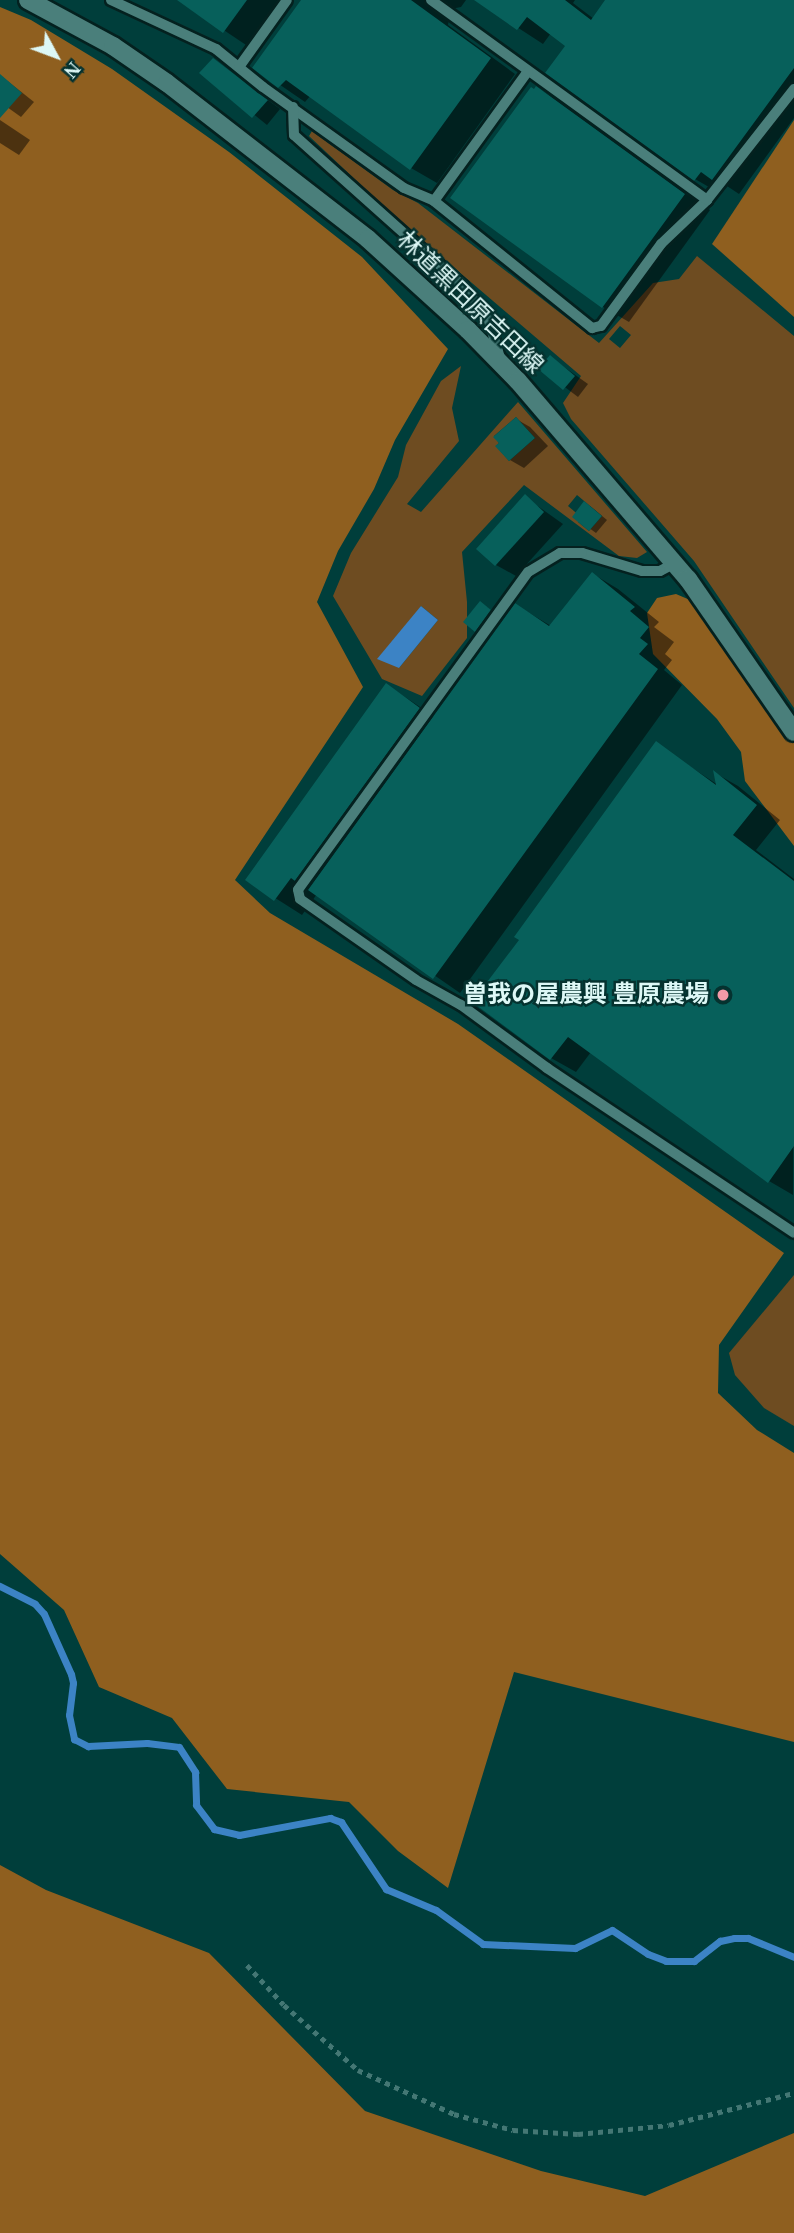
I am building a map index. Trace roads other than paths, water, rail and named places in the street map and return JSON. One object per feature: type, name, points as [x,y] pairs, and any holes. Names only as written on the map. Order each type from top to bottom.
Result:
[{"type":"street","name":"林道黒田原吉田線","points":[[28,0],[113,47],[167,83],[368,239],[502,364],[674,563],[794,732]]},
{"type":"lane","points":[[111,0],[172,30],[189,34],[216,49],[404,188],[433,201],[592,328],[601,326],[661,244],[707,200],[794,89]]},
{"type":"lane","points":[[239,67],[287,0]]},
{"type":"lane","points":[[431,0],[707,200]]},
{"type":"lane","points":[[433,201],[528,71]]},
{"type":"lane","points":[[293,107],[294,135],[463,286],[488,318],[502,364]]},
{"type":"lane","points":[[674,563],[660,571],[642,571],[582,553],[560,553],[528,572],[299,890],[300,899],[416,980],[461,1005],[547,1068],[794,1233]]},
{"type":"water","points":[[421,606],[438,620],[399,668],[377,659]]},
{"type":"waterway","points":[[0,1586],[35,1604],[44,1614],[71,1674],[73,1683],[69,1715],[74,1739],[88,1746],[147,1743],[179,1747],[195,1772],[196,1805],[214,1829],[239,1835],[330,1818],[341,1822],[386,1889],[436,1910],[483,1944],[575,1948],[612,1930],[648,1954],[666,1961],[694,1961],[720,1941],[734,1938],[748,1938],[794,1957]]},
{"type":"place","name":"曽我の屋農興 豊原農場","points":[[723,995]]}]
